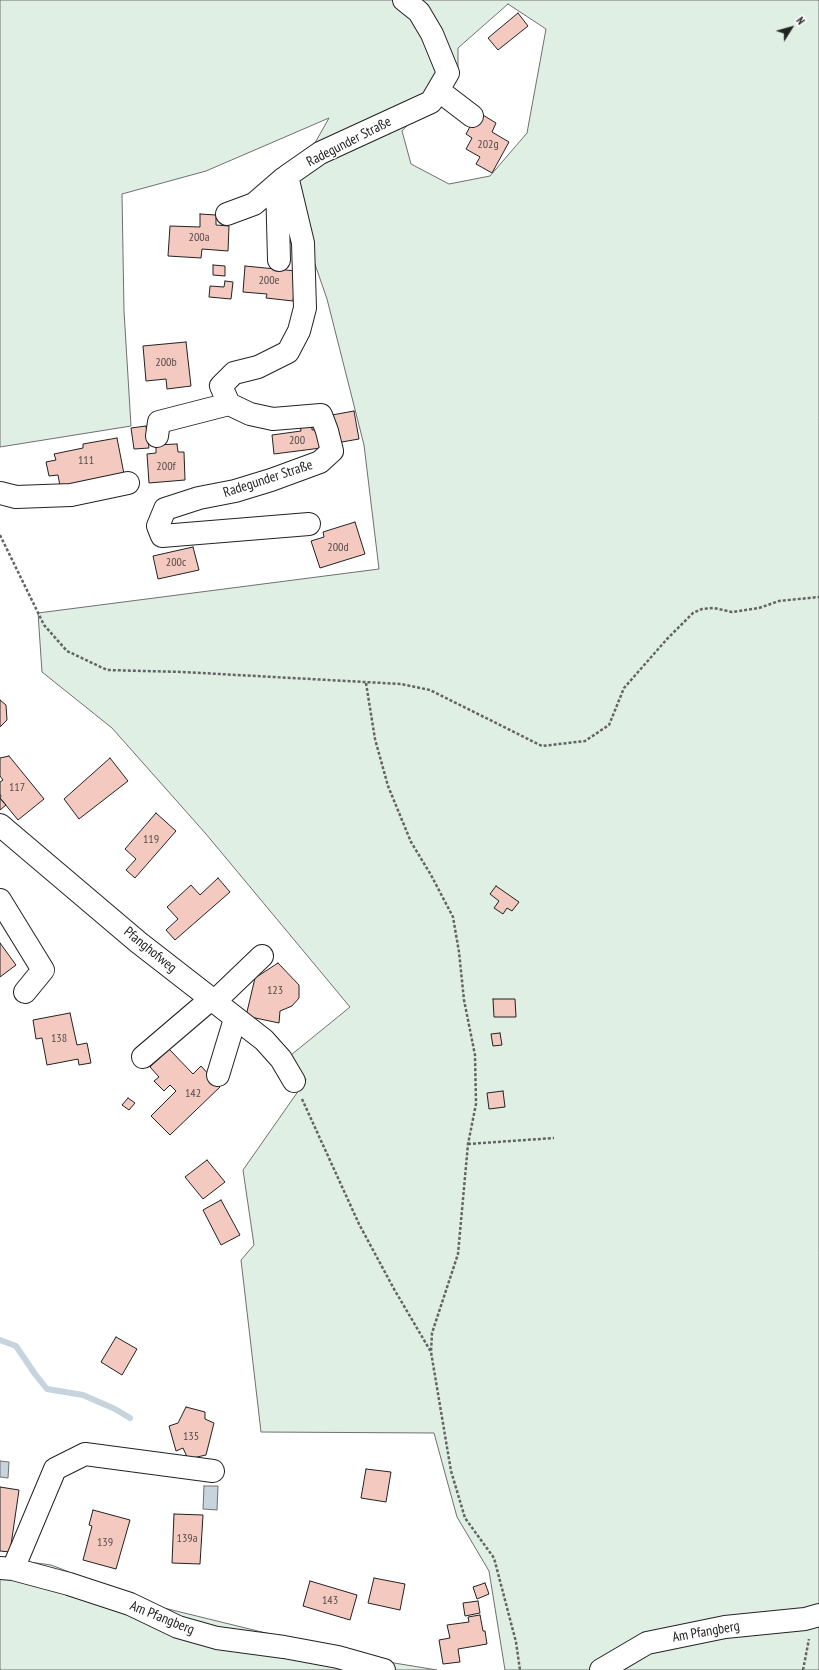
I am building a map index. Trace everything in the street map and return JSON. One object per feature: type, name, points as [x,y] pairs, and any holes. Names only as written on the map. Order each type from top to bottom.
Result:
[{"type":"street","name":"Radegunder Straße","points":[[227,214],[254,204],[282,180],[320,153],[431,102],[448,73],[432,34],[419,12],[404,0]]},
{"type":"street","points":[[438,90],[472,116]]},
{"type":"street","points":[[279,260],[282,180]]},
{"type":"street","points":[[157,436],[159,422],[229,404],[221,386],[234,373],[258,367],[288,352],[299,331],[305,308],[303,244],[282,180]]},
{"type":"street","name":"Radegunder Straße","points":[[229,404],[250,414],[273,419],[321,415],[332,451],[320,462],[271,480],[235,491],[199,498],[165,509],[158,526],[162,536],[309,524]]},
{"type":"street","points":[[0,493],[16,497],[72,495],[128,483]]},
{"type":"street","name":"Pfanghofweg","points":[[0,825],[132,937],[235,1019],[264,1040],[281,1059],[294,1081]]},
{"type":"street","points":[[0,900],[43,970],[25,992]]},
{"type":"street","points":[[143,1057],[212,1001],[262,956]]},
{"type":"street","points":[[218,1074],[235,1019]]},
{"type":"street","name":"Am Pfangberg","points":[[213,1471],[85,1454],[55,1469],[7,1568],[69,1584],[130,1604],[178,1627],[216,1638],[284,1647],[338,1657],[384,1670]]},
{"type":"street","name":"Am Pfangberg","points":[[601,1670],[647,1643],[724,1627],[805,1619],[819,1615]]},
{"type":"path","points":[[0,535],[44,625],[67,652],[107,670],[183,672],[401,684],[430,690],[542,746],[585,741],[609,725],[624,688],[667,639],[693,613],[702,609],[714,608],[732,612],[759,608],[779,601],[819,597]]},
{"type":"path","points":[[366,683],[375,739],[388,786],[411,842],[431,875],[453,917],[459,952],[464,1000],[475,1055],[476,1104],[468,1144],[458,1254],[432,1333],[431,1352],[451,1471],[465,1518],[494,1558],[516,1642],[520,1670]]},
{"type":"path","points":[[294,1081],[359,1224],[394,1289],[431,1352]]},
{"type":"path","points":[[468,1144],[554,1138]]},
{"type":"path","points":[[803,1670],[809,1640]]},
{"type":"green space","points":[[0,0],[819,0],[819,1670],[505,1670],[489,1571],[457,1517],[434,1433],[261,1432],[241,1260],[254,1245],[243,1170],[306,1080],[291,1055],[350,1007],[206,834],[112,728],[42,672],[38,613],[379,569],[364,445],[327,299],[289,189],[329,118],[206,171],[122,194],[124,311],[131,426],[0,447]],"holes":[[[508,4],[546,29],[527,133],[490,176],[449,184],[411,164],[402,131],[458,71],[458,48]]]},
{"type":"green space","points":[[0,1558],[51,1565],[164,1608],[376,1660],[437,1670],[0,1670]]},
{"type":"shaded area","points":[[0,1461],[9,1462],[8,1478],[0,1477]]},
{"type":"shaded area","points":[[204,1486],[218,1486],[217,1510],[203,1509]]},
{"type":"building","points":[[518,13],[528,26],[498,50],[488,38]]},
{"type":"building","points":[[478,112],[496,123],[492,132],[509,142],[492,173],[476,164],[480,157],[466,149],[472,138],[466,134]]},
{"type":"building","points":[[200,214],[216,215],[216,225],[229,226],[228,251],[202,249],[201,258],[168,256],[170,226],[200,227]]},
{"type":"building","points":[[213,265],[225,266],[225,276],[213,275]]},
{"type":"building","points":[[245,266],[296,271],[293,301],[266,298],[267,294],[243,292]]},
{"type":"building","points":[[225,281],[233,282],[231,299],[209,297],[210,286],[224,287]]},
{"type":"building","points":[[186,342],[191,386],[167,389],[166,379],[146,381],[143,346]]},
{"type":"building","points":[[354,411],[359,439],[336,443],[332,415]]},
{"type":"building","points":[[312,424],[312,430],[319,429],[321,448],[274,454],[272,435],[301,431],[300,425]]},
{"type":"building","points":[[146,426],[149,448],[134,449],[131,428]]},
{"type":"building","points":[[117,438],[124,474],[60,486],[58,475],[49,476],[46,462],[56,460],[54,454],[83,448],[83,444]]},
{"type":"building","points":[[177,444],[178,452],[184,452],[185,480],[149,483],[147,454],[156,453],[156,445]]},
{"type":"building","points":[[355,522],[365,554],[320,568],[311,541],[324,537],[323,532]]},
{"type":"building","points":[[193,547],[199,570],[158,579],[153,556]]},
{"type":"building","points":[[0,700],[6,705],[7,720],[0,727]]},
{"type":"building","points":[[9,756],[44,799],[18,820],[0,798],[0,782],[3,780],[0,776],[0,758]]},
{"type":"building","points":[[110,758],[128,781],[79,819],[64,799]]},
{"type":"building","points":[[0,798],[6,805],[0,810]]},
{"type":"building","points":[[156,813],[176,831],[135,878],[126,870],[136,859],[125,849]]},
{"type":"building","points":[[218,878],[230,892],[175,940],[166,930],[178,919],[167,907],[191,885],[200,895]]},
{"type":"building","points":[[496,886],[519,902],[512,911],[507,908],[503,914],[494,908],[499,901],[490,894]]},
{"type":"building","points":[[0,943],[16,965],[0,977]]},
{"type":"building","points":[[278,963],[299,985],[299,998],[292,1006],[280,1011],[279,1023],[246,1016],[255,978]]},
{"type":"building","points":[[493,999],[515,999],[516,1017],[494,1017]]},
{"type":"building","points":[[70,1013],[77,1045],[87,1043],[91,1063],[79,1065],[78,1059],[47,1065],[42,1038],[36,1039],[33,1020]]},
{"type":"building","points":[[500,1033],[502,1045],[493,1046],[491,1034]]},
{"type":"building","points":[[169,1049],[193,1074],[201,1066],[220,1087],[170,1135],[151,1116],[176,1091],[170,1085],[164,1091],[154,1081],[159,1077],[150,1067]]},
{"type":"building","points":[[503,1091],[505,1107],[489,1109],[487,1093]]},
{"type":"building","points":[[128,1098],[135,1103],[129,1110],[122,1105]]},
{"type":"building","points":[[207,1160],[225,1182],[203,1199],[185,1177]]},
{"type":"building","points":[[221,1200],[240,1235],[221,1245],[203,1210]]},
{"type":"building","points":[[116,1337],[137,1349],[122,1375],[101,1362]]},
{"type":"building","points":[[186,1407],[205,1412],[205,1419],[214,1423],[206,1455],[188,1459],[183,1448],[176,1451],[169,1426],[178,1423]]},
{"type":"building","points":[[366,1469],[391,1472],[386,1502],[361,1498]]},
{"type":"building","points":[[0,1487],[19,1490],[10,1552],[0,1551]]},
{"type":"building","points":[[93,1510],[130,1520],[116,1569],[83,1560],[92,1526],[89,1525]]},
{"type":"building","points":[[174,1514],[203,1515],[200,1564],[172,1563]]},
{"type":"building","points":[[374,1578],[405,1584],[400,1610],[368,1603]]},
{"type":"building","points":[[310,1581],[357,1595],[350,1620],[303,1606]]},
{"type":"building","points":[[485,1583],[489,1594],[477,1599],[473,1587]]},
{"type":"building","points":[[478,1601],[480,1613],[465,1616],[463,1603]]},
{"type":"building","points":[[480,1615],[487,1644],[458,1649],[460,1662],[443,1664],[439,1640],[450,1638],[447,1625],[469,1622],[468,1617]]},
{"type":"waterway","points":[[0,1340],[16,1346],[47,1389],[83,1395],[115,1409],[130,1418]]}]
